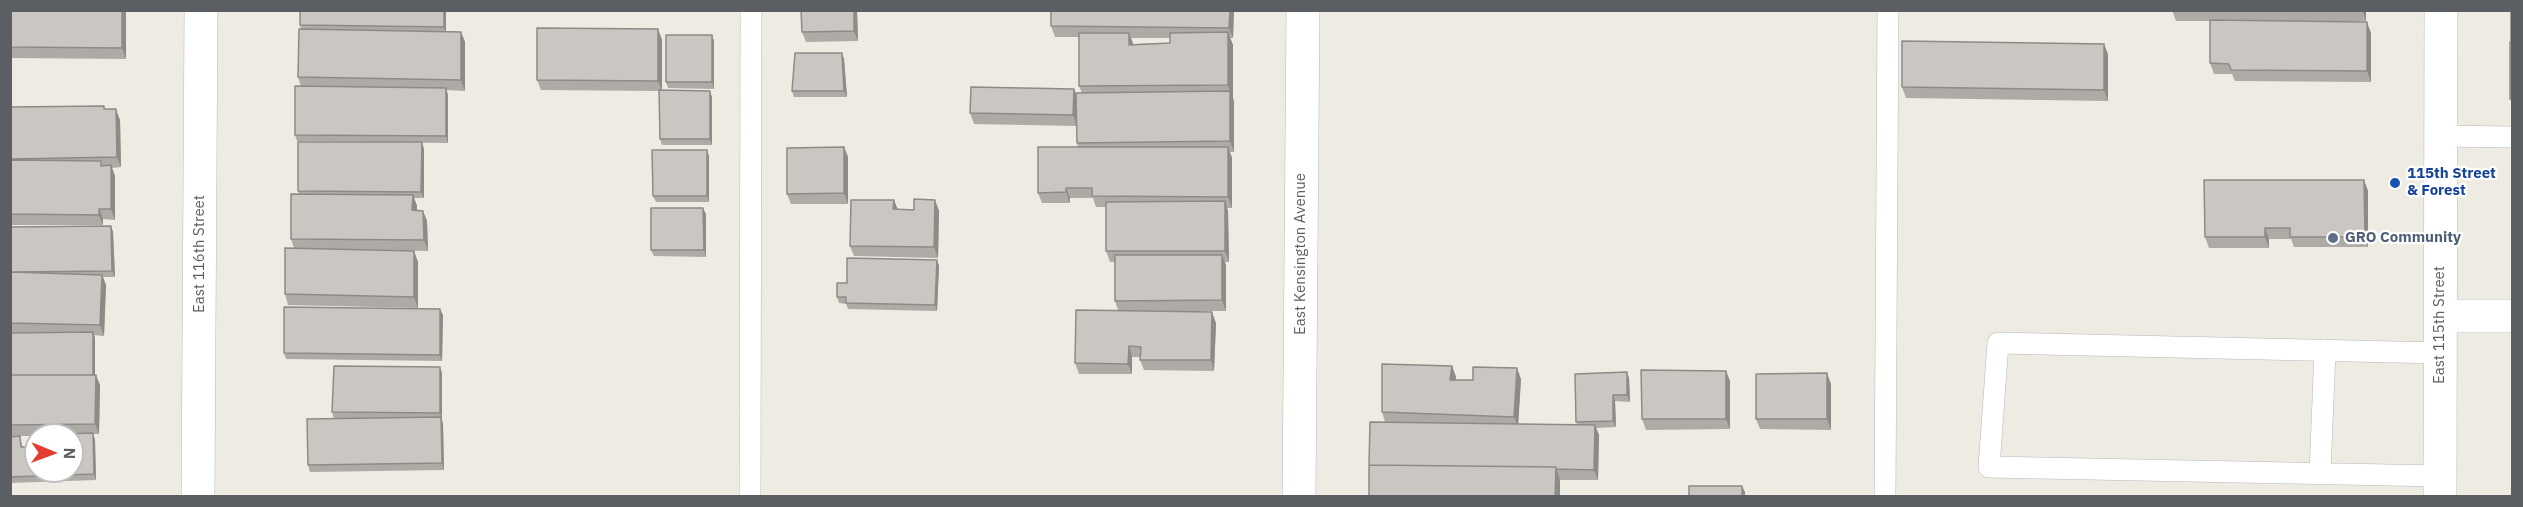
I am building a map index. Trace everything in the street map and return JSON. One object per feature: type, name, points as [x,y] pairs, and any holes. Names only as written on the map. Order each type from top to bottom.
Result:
[{"type":"street","name":"East 116th Street","points":[[198,496],[201,10]]},
{"type":"street","name":"East Kensington Avenue","points":[[1299,496],[1303,10]]},
{"type":"street","name":"East 115th Street","points":[[2440,486],[2441,10]]},
{"type":"street","points":[[2441,316],[2512,316]]},
{"type":"lane","points":[[750,496],[752,10]]},
{"type":"lane","points":[[1885,496],[1888,10]]},
{"type":"lane","points":[[2441,136],[2512,137]]},
{"type":"lane","points":[[2440,353],[1998,343],[1989,467],[2320,474],[2440,486]]},
{"type":"lane","points":[[2320,474],[2325,350]]},
{"type":"building","points":[[10,10],[122,10],[122,48],[10,47]]},
{"type":"building","points":[[300,10],[444,10],[444,27],[300,25]]},
{"type":"building","points":[[801,10],[854,10],[854,31],[802,32]]},
{"type":"building","points":[[1051,10],[1230,10],[1229,28],[1051,26]]},
{"type":"building","points":[[2512,10],[2512,42],[2511,42]]},
{"type":"building","points":[[2210,20],[2367,22],[2367,71],[2231,70],[2229,64],[2210,63]]},
{"type":"building","points":[[537,28],[658,29],[658,81],[537,80]]},
{"type":"building","points":[[299,29],[461,32],[461,80],[298,77]]},
{"type":"building","points":[[1228,32],[1228,85],[1079,86],[1079,33],[1129,33],[1129,45],[1170,43],[1170,33]]},
{"type":"building","points":[[666,35],[712,35],[712,82],[666,82]]},
{"type":"building","points":[[1902,41],[2104,44],[2104,90],[1902,87]]},
{"type":"building","points":[[2510,42],[2512,42],[2512,99],[2510,99]]},
{"type":"building","points":[[795,53],[842,53],[844,91],[792,91]]},
{"type":"building","points":[[295,86],[446,88],[446,136],[295,135]]},
{"type":"building","points":[[971,87],[1074,89],[1073,115],[970,113]]},
{"type":"building","points":[[659,90],[710,91],[710,139],[660,139]]},
{"type":"building","points":[[1230,91],[1230,141],[1077,143],[1076,93]]},
{"type":"building","points":[[104,106],[104,109],[116,109],[117,157],[10,159],[10,107]]},
{"type":"building","points":[[298,142],[422,142],[421,192],[298,191]]},
{"type":"building","points":[[844,147],[844,193],[787,194],[787,148]]},
{"type":"building","points":[[1038,147],[1228,147],[1228,197],[1092,196],[1092,188],[1066,188],[1066,192],[1038,193]]},
{"type":"building","points":[[652,150],[707,150],[707,196],[653,196]]},
{"type":"building","points":[[10,160],[101,161],[101,166],[111,165],[111,209],[99,209],[99,215],[10,214]]},
{"type":"building","points":[[2204,180],[2364,180],[2365,237],[2290,237],[2290,228],[2265,228],[2265,237],[2205,237]]},
{"type":"building","points":[[291,194],[413,195],[412,210],[423,211],[424,240],[291,239]]},
{"type":"building","points":[[914,199],[935,200],[934,247],[850,246],[851,200],[894,200],[893,209],[914,210]]},
{"type":"building","points":[[1225,201],[1225,251],[1106,251],[1106,202]]},
{"type":"building","points":[[651,208],[703,208],[704,250],[651,250]]},
{"type":"building","points":[[111,226],[112,271],[10,272],[10,227]]},
{"type":"building","points":[[285,248],[414,251],[414,297],[285,294]]},
{"type":"building","points":[[1115,255],[1222,255],[1222,300],[1115,301]]},
{"type":"building","points":[[847,258],[937,260],[935,305],[846,303],[846,297],[837,297],[837,283],[847,283]]},
{"type":"building","points":[[10,272],[102,275],[100,325],[10,323]]},
{"type":"building","points":[[284,307],[440,309],[440,355],[284,353]]},
{"type":"building","points":[[1076,310],[1212,312],[1211,360],[1140,360],[1141,347],[1129,346],[1128,364],[1075,363]]},
{"type":"building","points":[[93,332],[93,375],[10,375],[10,333]]},
{"type":"building","points":[[1382,364],[1452,366],[1450,380],[1473,380],[1473,367],[1517,368],[1514,417],[1382,412]]},
{"type":"building","points":[[334,366],[440,367],[440,413],[332,412]]},
{"type":"building","points":[[1641,370],[1726,371],[1726,419],[1642,419]]},
{"type":"building","points":[[1627,372],[1627,395],[1613,395],[1613,421],[1576,422],[1575,374]]},
{"type":"building","points":[[1827,373],[1827,419],[1756,419],[1756,374]]},
{"type":"building","points":[[10,375],[96,375],[95,424],[24,423],[24,425],[10,425]]},
{"type":"building","points":[[441,417],[442,463],[308,465],[307,419]]},
{"type":"building","points":[[1370,422],[1595,425],[1594,470],[1556,469],[1556,467],[1369,465]]},
{"type":"building","points":[[84,433],[93,433],[94,474],[84,474]]},
{"type":"building","points":[[20,436],[21,447],[24,447],[24,476],[10,477],[10,437]]},
{"type":"building","points":[[1369,465],[1556,467],[1555,496],[1369,496]]},
{"type":"building","points":[[1689,486],[1742,486],[1742,496],[1689,496]]},
{"type":"place","name":"115th Street & Forest","points":[[2395,183]]},
{"type":"place","name":"GRO Community","points":[[2333,238]]}]
